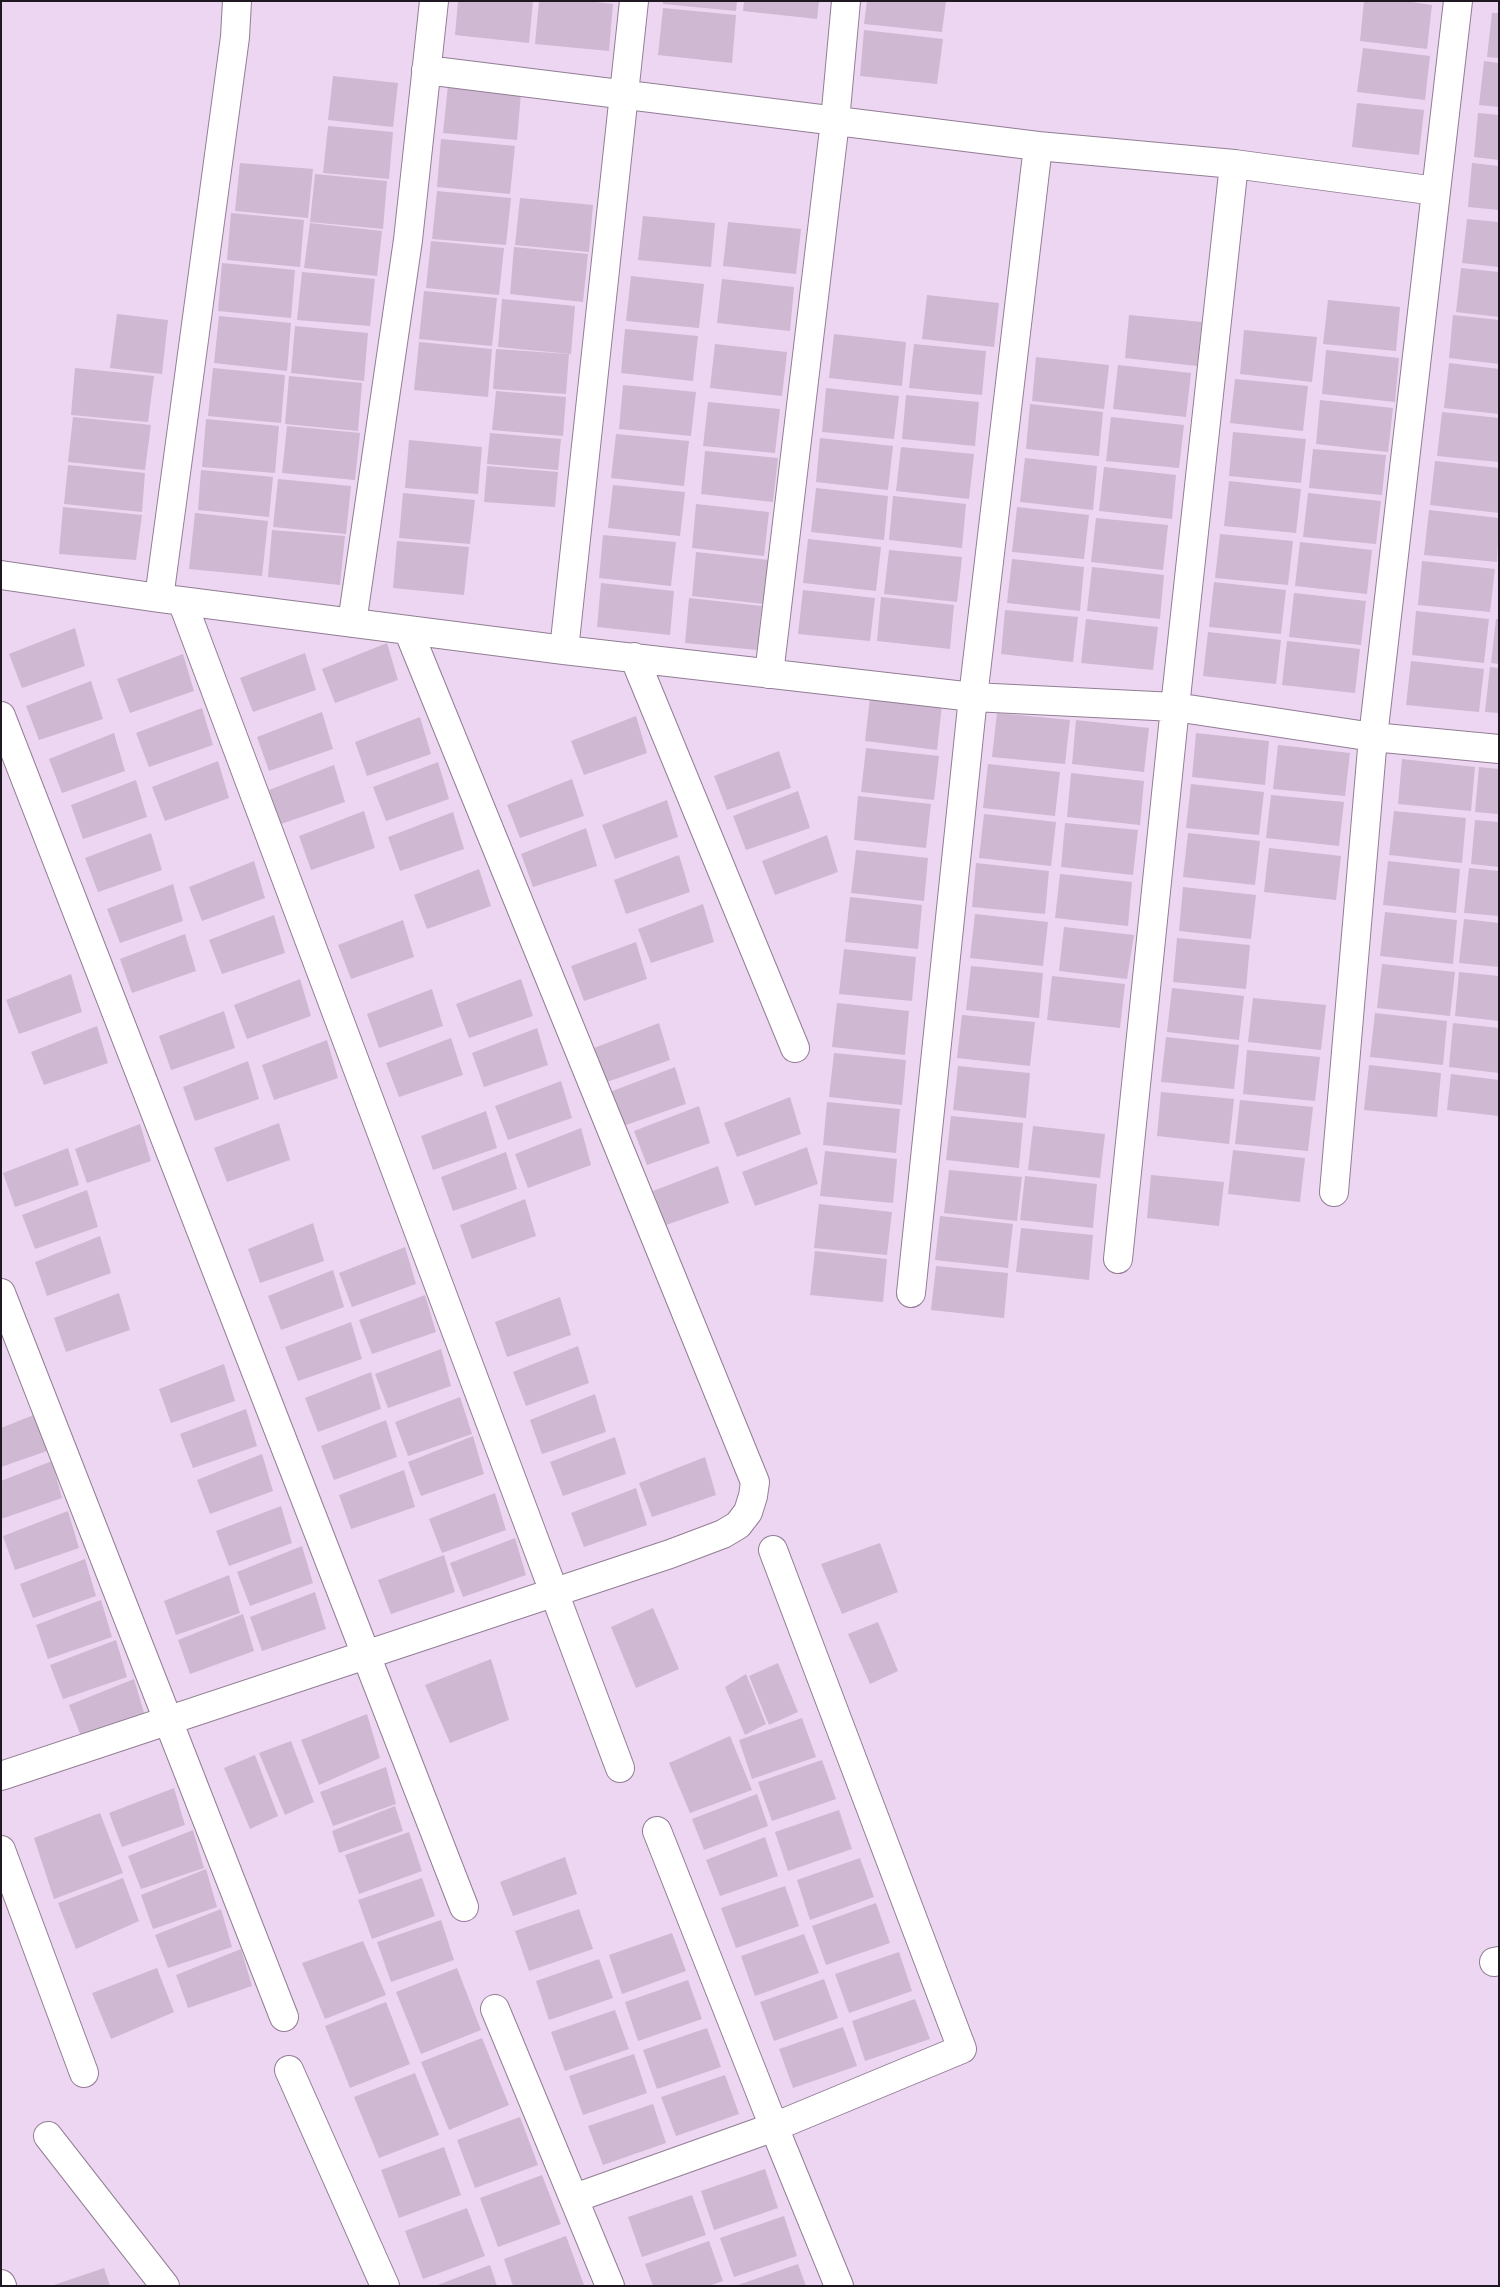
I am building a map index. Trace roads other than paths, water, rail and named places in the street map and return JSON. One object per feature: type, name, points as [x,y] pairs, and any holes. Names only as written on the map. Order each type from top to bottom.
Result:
[{"type":"street","points":[[237,1],[235,37],[171,599],[555,1594],[620,1768]]},
{"type":"street","points":[[352,623],[408,240],[434,1]]},
{"type":"street","points":[[564,650],[634,1]]},
{"type":"street","points":[[769,674],[835,121],[846,1]]},
{"type":"street","points":[[1334,1192],[1373,736],[1458,1]]},
{"type":"street","points":[[426,70],[1038,146],[1234,164],[1436,191]]},
{"type":"street","points":[[910,1293],[973,697],[1038,146]]},
{"type":"street","points":[[1118,1259],[1174,707],[1234,164]]},
{"type":"street","points":[[1,574],[352,623],[769,674],[973,697],[1174,707],[1373,736],[1499,749]]},
{"type":"street","points":[[1,1776],[555,1594],[723,1534],[738,1525],[748,1512],[755,1482],[408,630]]},
{"type":"street","points":[[634,658],[795,1048]]},
{"type":"street","points":[[1,716],[464,1906]]},
{"type":"street","points":[[1,1293],[284,2016]]},
{"type":"street","points":[[575,2198],[774,2127],[962,2049],[773,1550]]},
{"type":"street","points":[[657,1831],[774,2127],[840,2286]]},
{"type":"street","points":[[1,1850],[84,2073]]},
{"type":"street","points":[[495,2009],[610,2286]]},
{"type":"street","points":[[290,2070],[385,2286]]},
{"type":"street","points":[[48,2136],[165,2286]]}]
